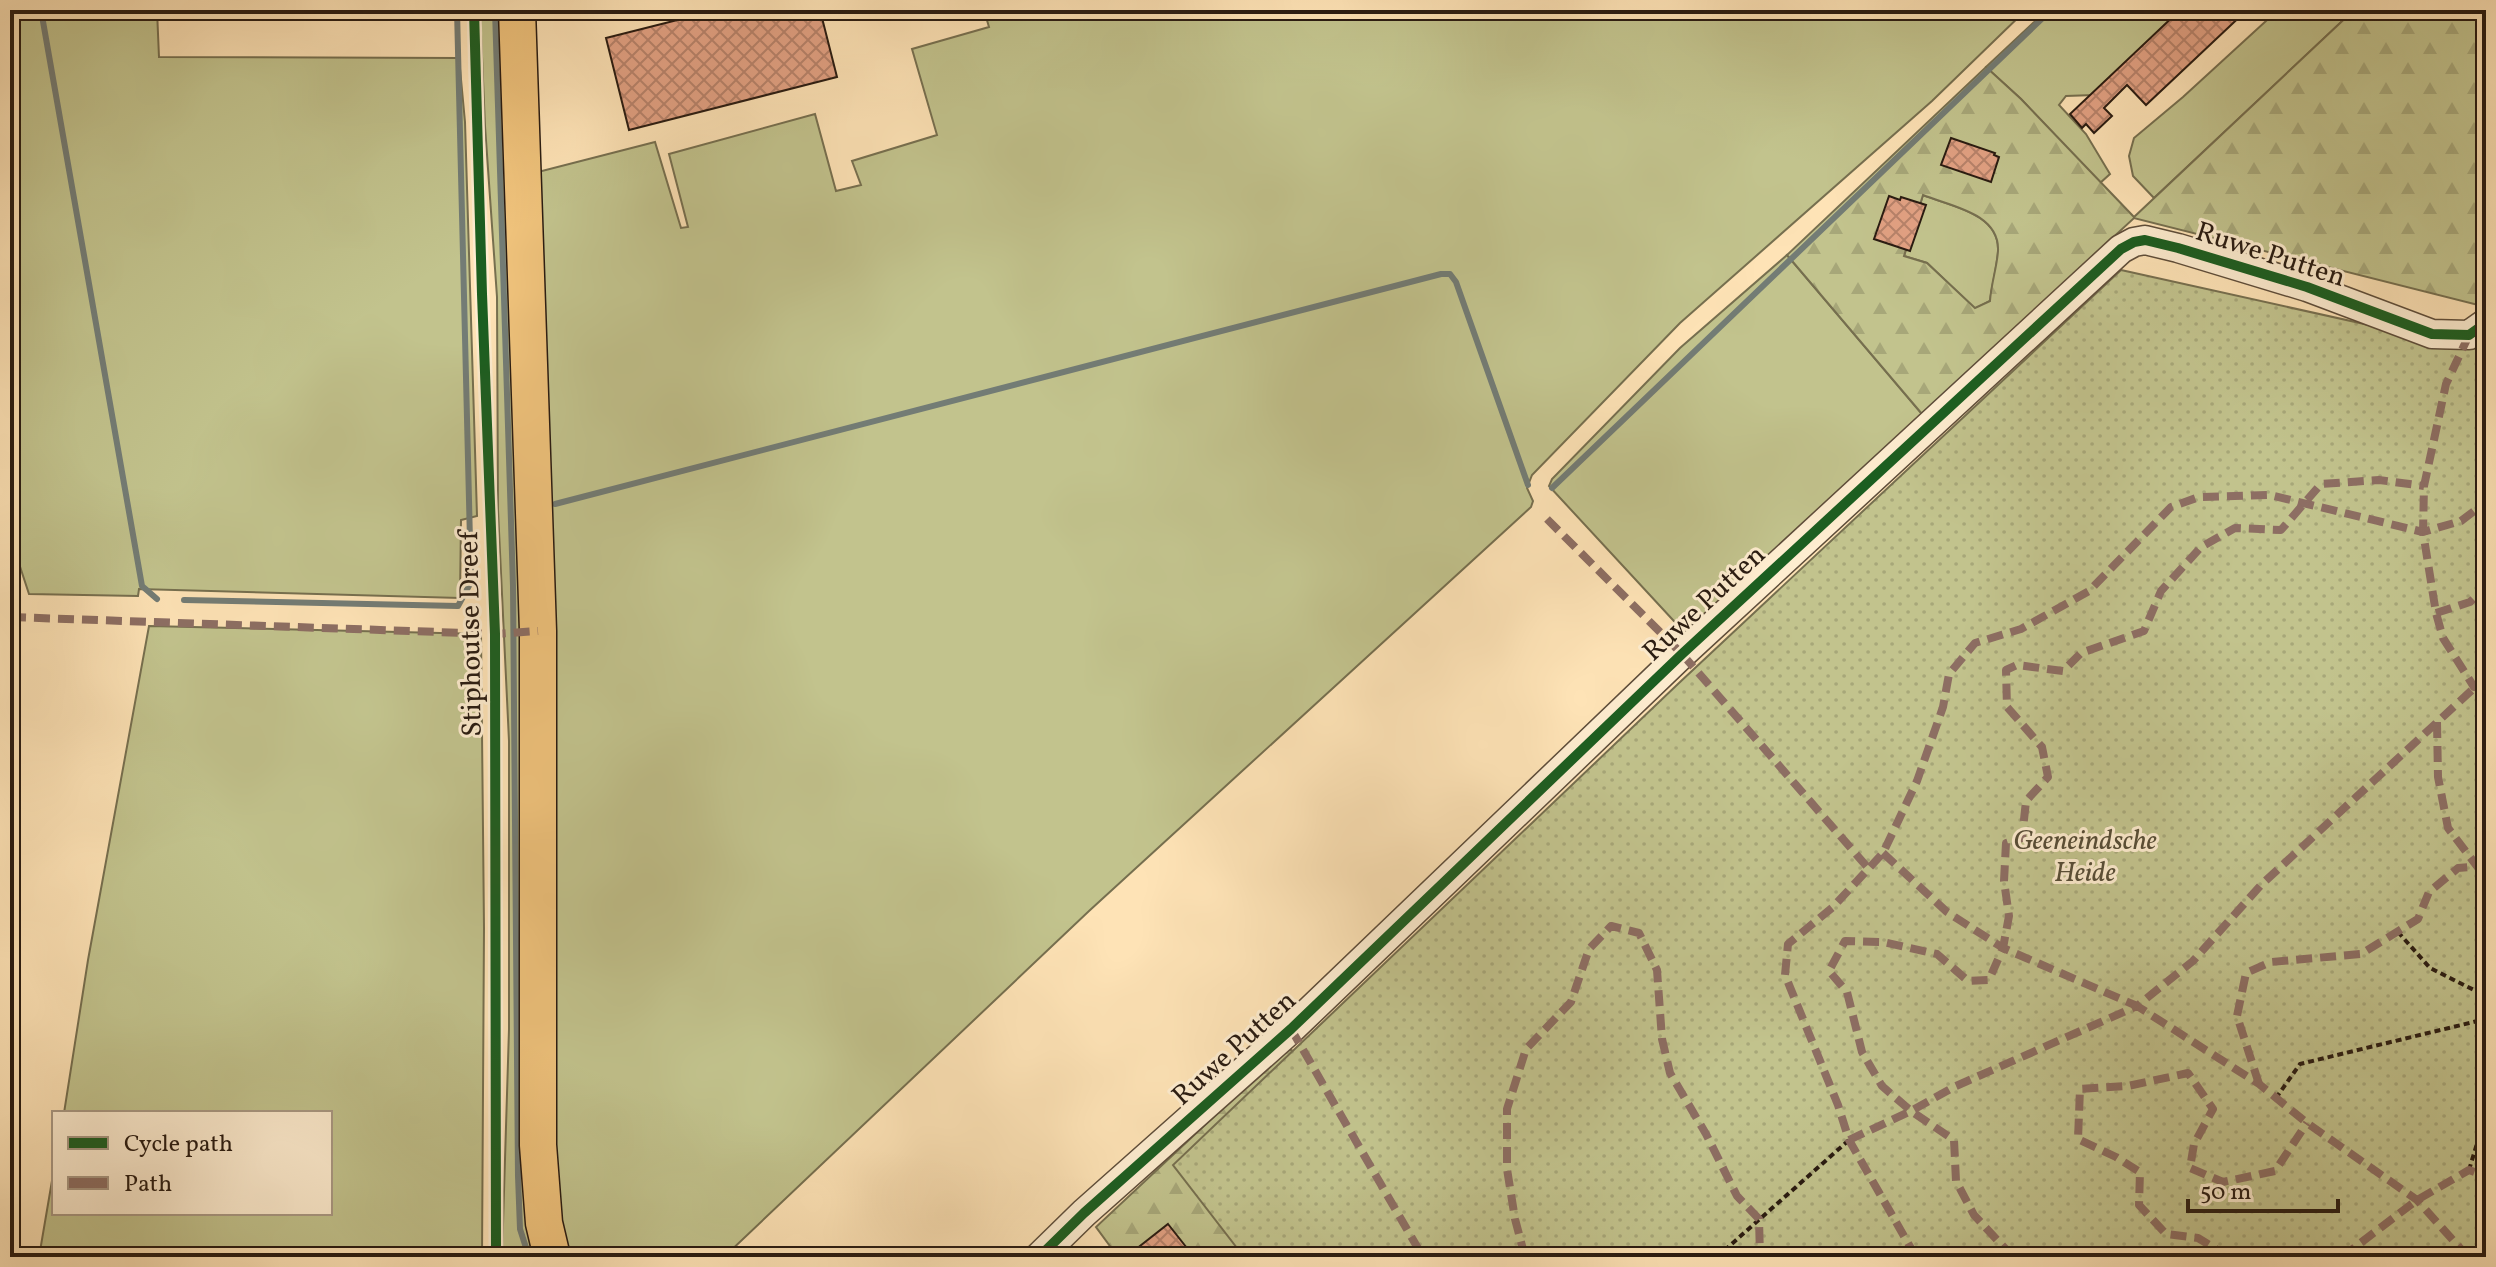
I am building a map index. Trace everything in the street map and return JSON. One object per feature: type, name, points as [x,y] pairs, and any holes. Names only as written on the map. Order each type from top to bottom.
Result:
[{"type":"main road","points":[[517,10],[538,631],[538,1145],[548,1240],[563,1257]]},
{"type":"street","name":"Ruwe Putten","points":[[1039,1257],[1084,1213],[1291,1029],[1682,654],[2121,249],[2145,240],[2178,248],[2307,287],[2432,334],[2469,335],[2486,323]]},
{"type":"path","points":[[2398,932],[2430,968],[2486,996]]},
{"type":"path","points":[[2276,1098],[2300,1064],[2486,1019]]},
{"type":"path","points":[[2469,1170],[2486,1114]]},
{"type":"path","points":[[1717,1257],[1849,1140]]},
{"type":"green space","points":[[10,10],[157,10],[159,57],[459,58],[465,122],[477,516],[461,520],[460,598],[139,589],[138,596],[29,594],[10,536]]},
{"type":"green space","points":[[480,10],[509,10],[540,1257],[502,1257],[509,1029],[509,741],[498,510],[497,297]]},
{"type":"green space","points":[[984,10],[2026,10],[1932,101],[1680,323],[1532,475],[1527,488],[1533,501],[1531,507],[1089,911],[724,1257],[573,1257],[563,1236],[552,1172],[534,173],[655,142],[681,228],[688,227],[669,154],[815,114],[836,191],[861,185],[852,161],[937,135],[912,49],[989,27]]},
{"type":"green space","points":[[2047,10],[2180,10],[2094,95],[2066,96],[2059,105],[2086,134],[2110,174],[2100,183],[2021,99],[1986,67]]},
{"type":"green space","points":[[2278,10],[2354,10],[2154,198],[2133,176],[2129,156],[2134,138]]},
{"type":"green space","points":[[2354,10],[2486,10],[2486,307],[2134,218],[1922,414],[1787,255],[1986,67],[2021,99],[2134,217]],"holes":[[[1923,195],[1971,213],[1991,228],[1998,251],[1990,301],[1975,308],[1927,263],[1904,256]]]},
{"type":"green space","points":[[1923,195],[1971,213],[1991,228],[1998,251],[1990,301],[1975,309],[1927,263],[1904,256]]},
{"type":"green space","points":[[1787,255],[1922,414],[1685,633],[1549,486],[1552,479],[1680,348]]},
{"type":"green space","name":"Geeneindsche Heide","points":[[2121,270],[2477,349],[2486,348],[2486,1257],[1244,1257],[1173,1165],[1679,683]]},
{"type":"green space","points":[[149,626],[481,634],[484,928],[482,1257],[39,1257],[52,1181],[52,1215],[332,1215],[332,1111],[64,1111],[88,960]]},
{"type":"green space","points":[[1287,1048],[1295,1052],[1411,1257],[1118,1257],[1096,1227]]},
{"type":"building","points":[[717,10],[820,10],[837,77],[629,130],[606,38]]},
{"type":"building","points":[[2180,10],[2247,10],[2146,105],[2127,85],[2104,108],[2112,116],[2094,133],[2086,124],[2082,128],[2070,114]]},
{"type":"building","points":[[1951,138],[1999,157],[1991,182],[1941,165]]},
{"type":"building","points":[[1889,196],[1926,205],[1910,251],[1874,239]]},
{"type":"building","points":[[1168,1224],[1194,1257],[1171,1257],[1164,1248],[1153,1257],[1126,1257]]},
{"type":"waterway","points":[[41,10],[142,586],[157,599]]},
{"type":"waterway","points":[[184,600],[458,606],[471,582],[457,10]]},
{"type":"waterway","points":[[495,10],[513,586],[518,1176],[520,1229],[529,1257]]},
{"type":"waterway","points":[[1552,488],[2051,10]]},
{"type":"waterway","points":[[555,504],[1441,274],[1450,274],[1456,282],[1528,485]]},
{"type":"marked path","points":[[2469,335],[2446,384],[2424,486],[2423,532],[2443,638],[2474,687],[2483,688]]},
{"type":"marked path","points":[[2013,1257],[1974,1215],[1956,1181],[1954,1140],[1911,1111],[1882,1086],[1862,1052],[1847,992],[1829,971],[1845,941],[1883,942],[1937,954],[1968,981],[1989,980],[2003,948],[2009,916],[2004,881],[2006,843],[2022,838],[2026,801],[2048,777],[2042,747],[2007,707],[2006,670],[2017,665],[2063,671],[2081,653],[2144,631],[2161,591],[2201,547],[2235,528],[2281,530],[2321,484],[2379,480],[2424,486]]},
{"type":"marked path","points":[[1916,1257],[1849,1140],[1838,1105],[1785,975],[1788,944],[1833,907],[1883,853],[1917,781],[1943,707],[1949,674],[1975,643],[2021,629],[2089,591],[2171,507],[2199,497],[2270,495],[2423,532],[2461,521],[2486,502]]},
{"type":"marked path","points":[[1547,519],[1682,654],[1869,869]]},
{"type":"marked path","points":[[2436,613],[2470,602],[2486,587]]},
{"type":"marked path","points":[[10,617],[495,634],[538,631]]},
{"type":"marked path","points":[[1883,853],[1947,912],[2003,948],[2137,1006],[2193,961],[2261,885],[2486,677]]},
{"type":"marked path","points":[[2437,722],[2438,777],[2448,828],[2486,878]]},
{"type":"marked path","points":[[2259,1084],[2237,1016],[2246,973],[2271,962],[2361,954],[2418,919],[2429,892],[2458,868],[2486,866]]},
{"type":"marked path","points":[[1525,1257],[1507,1169],[1507,1109],[1526,1049],[1571,1002],[1589,949],[1611,926],[1639,933],[1657,970],[1662,1039],[1670,1073],[1706,1134],[1737,1196],[1759,1219],[1760,1257]]},
{"type":"marked path","points":[[1849,1140],[1956,1086],[2137,1006],[2259,1084],[2307,1123],[2417,1200],[2468,1257]]},
{"type":"marked path","points":[[1291,1029],[1423,1257]]},
{"type":"marked path","points":[[2229,1257],[2198,1238],[2166,1234],[2139,1205],[2140,1172],[2078,1139],[2080,1089],[2128,1086],[2188,1073],[2213,1109],[2194,1144],[2190,1168],[2223,1182],[2275,1171],[2307,1123]]},
{"type":"marked path","points":[[2342,1257],[2417,1200],[2469,1170],[2483,1175],[2486,1183]]},
{"type":"cycle path","name":"Stiphoutse Dreef","points":[[474,10],[495,634],[496,1257]]},
{"type":"cycle path","points":[[1039,1257],[1084,1213],[1291,1029],[1682,654],[2121,249],[2145,240],[2178,248],[2307,287],[2432,334],[2469,335],[2486,323]]}]
